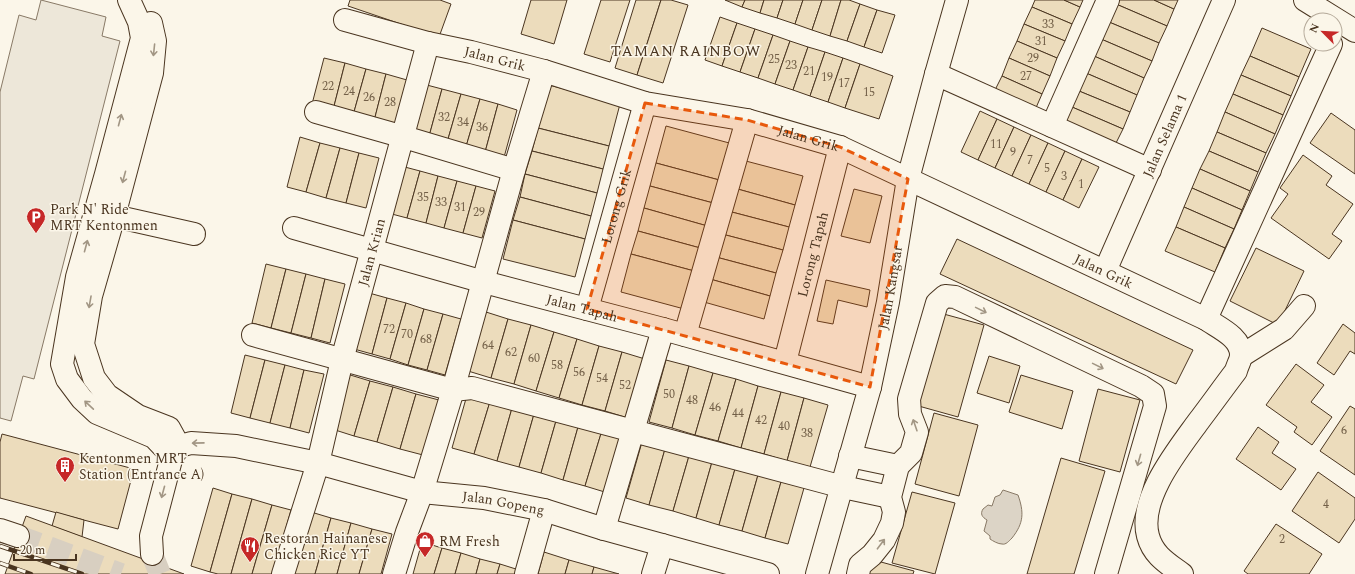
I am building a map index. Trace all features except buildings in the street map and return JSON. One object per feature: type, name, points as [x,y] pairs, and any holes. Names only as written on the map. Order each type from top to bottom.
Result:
[{"type":"street","points":[[129,0],[139,22],[142,38],[78,277],[62,364],[67,379],[82,399],[97,412],[154,437],[172,456]]},
{"type":"street","points":[[141,0],[150,20],[155,41],[152,72],[91,296],[83,344],[94,378],[107,395],[138,416],[169,428],[175,439],[151,536],[152,554]]},
{"type":"street","name":"Jalan Kangsar","points":[[817,574],[843,487],[850,456],[870,387],[888,302],[908,179],[957,0]]},
{"type":"street","points":[[1052,126],[1108,0]]},
{"type":"street","name":"Jalan Selama 1","points":[[1105,271],[1224,0]]},
{"type":"street","points":[[1305,0],[1344,30]]},
{"type":"street","name":"Jalan Grik","points":[[345,20],[428,43],[471,52],[544,71],[645,103],[746,120],[840,147],[1206,319],[1232,337],[1239,350]]},
{"type":"street","name":"Jalan Krian","points":[[283,574],[318,463],[342,360],[404,137],[428,43]]},
{"type":"street","points":[[1206,319],[1327,52]]},
{"type":"street","points":[[394,574],[407,532],[422,492],[453,390],[514,170],[544,71]]},
{"type":"street","points":[[936,74],[1150,170]]},
{"type":"street","name":"Lorong Grik","points":[[587,309],[645,103]]},
{"type":"street","points":[[316,112],[514,170]]},
{"type":"street","points":[[685,335],[746,120]]},
{"type":"street","name":"Lorong Tapah","points":[[785,362],[840,147]]},
{"type":"street","points":[[114,216],[194,234]]},
{"type":"street","name":"Jalan Tapah","points":[[294,228],[484,282],[785,362],[870,387]]},
{"type":"street","points":[[858,574],[860,565],[884,540],[892,523],[894,512],[890,497],[898,466],[911,453],[917,432],[910,414],[909,399],[936,303],[945,296],[955,297],[1141,386],[1153,394],[1155,406],[1106,574]]},
{"type":"street","points":[[1182,574],[1158,556],[1148,536],[1147,519],[1152,497],[1168,463],[1236,370],[1239,350],[1284,329],[1304,306]]},
{"type":"street","points":[[604,530],[663,329]]},
{"type":"street","points":[[253,335],[453,390],[472,388],[843,487],[890,497]]},
{"type":"street","name":"Jalan Gopeng","points":[[172,456],[180,446],[191,443],[236,446],[318,463],[422,492],[484,498],[544,510],[604,530],[768,574]]},
{"type":"street","points":[[850,456],[898,466]]},
{"type":"street","points":[[526,574],[544,510]]},
{"type":"street","points":[[653,574],[662,546]]},
{"type":"highlighted area","points":[[645,103],[747,120],[840,147],[908,179],[870,387],[587,309]]},
{"type":"shaded area","name":"Park N' Ride MRT Kentonmen","points":[[41,0],[106,17],[102,36],[120,41],[34,379],[23,376],[11,421],[0,418],[0,92],[19,15],[36,20]]},
{"type":"shaded area","points":[[1003,490],[1018,495],[1022,517],[1016,533],[1009,541],[1003,544],[997,543],[990,539],[990,536],[984,531],[987,520],[983,517],[982,511],[988,505],[992,506],[995,497],[1000,495]]},
{"type":"tunnel","points":[[18,536],[121,574]]},
{"type":"tunnel","points":[[152,554],[160,574]]},
{"type":"railway","points":[[0,546],[82,574]]},
{"type":"railway","points":[[0,563],[31,574]]},
{"type":"place","name":"Park N' Ride MRT Kentonmen","points":[[36,234]]},
{"type":"place","name":"Kentonmen MRT Station (Entrance A)","points":[[65,483]]},
{"type":"place","name":"RM Fresh","points":[[425,558]]},
{"type":"place","name":"Restoran Hainanese Chicken Rice YT","points":[[250,563]]},
{"type":"district","name":"TAMAN RAINBOW","points":[[686,51]]}]
